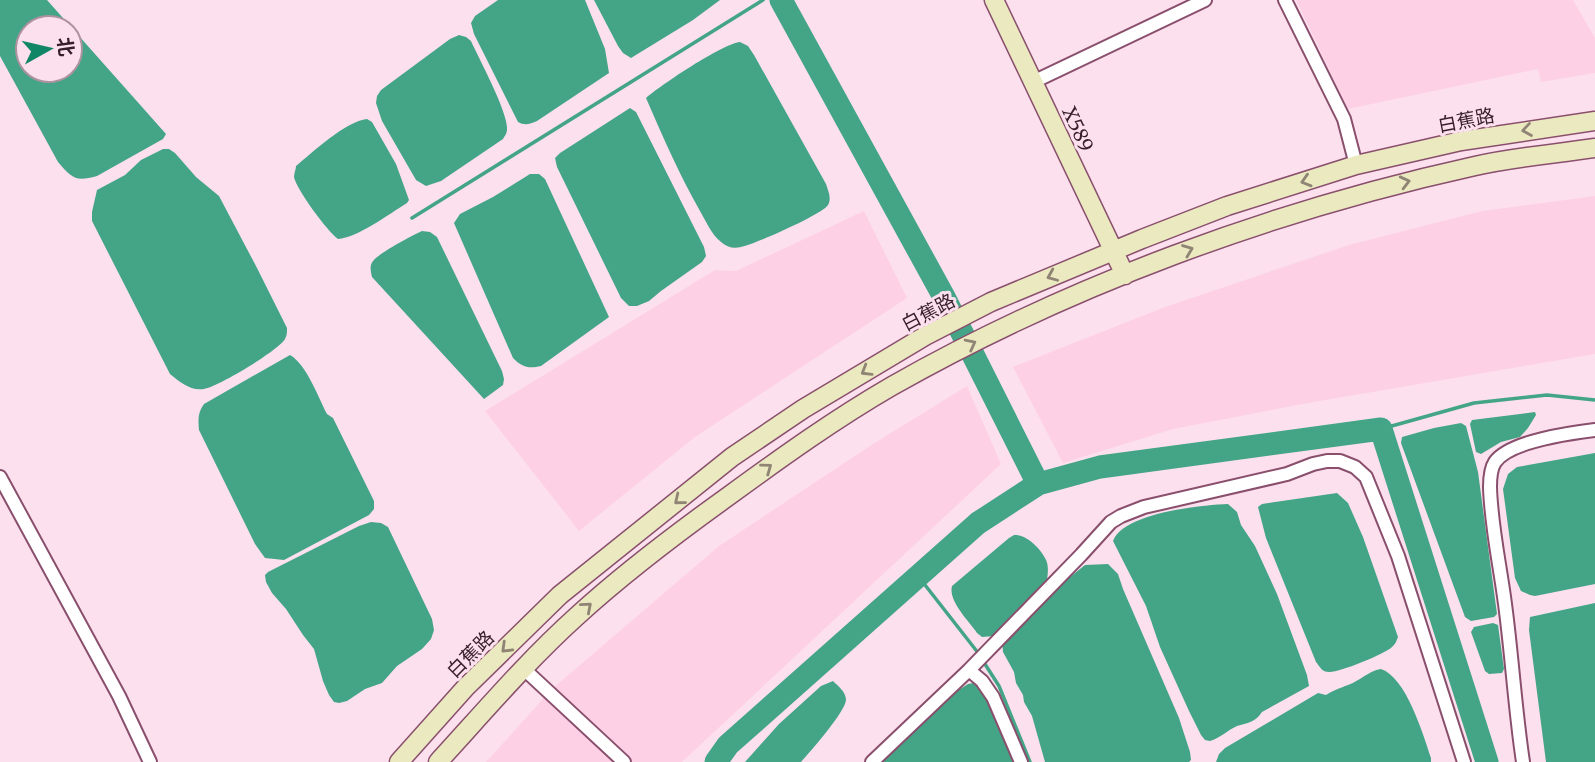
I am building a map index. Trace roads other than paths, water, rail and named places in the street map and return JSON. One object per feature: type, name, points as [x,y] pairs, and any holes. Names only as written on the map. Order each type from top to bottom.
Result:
[{"type":"main road","name":"X589","points":[[994,0],[1125,275]]},
{"type":"main road","name":"白蕉路","points":[[399,762],[466,687],[560,595],[732,457],[803,409],[925,336],[991,302],[1227,206],[1356,165],[1461,141],[1595,121]]},
{"type":"main road","points":[[438,762],[576,617],[643,559],[795,447],[937,361],[1004,327],[1125,275],[1231,234],[1366,192],[1479,164],[1595,148]]},
{"type":"street","points":[[1032,82],[1205,0]]},
{"type":"street","points":[[1285,0],[1344,118],[1356,165]]},
{"type":"street","points":[[1523,762],[1495,539],[1491,473],[1495,462],[1518,447],[1558,435],[1595,430]]},
{"type":"street","points":[[872,762],[973,666],[1111,522],[1144,508],[1287,474],[1313,464],[1340,461],[1355,467],[1366,477],[1398,556],[1464,762]]},
{"type":"street","points":[[0,477],[119,696],[150,762]]},
{"type":"street","points":[[973,666],[993,697],[1021,762]]},
{"type":"street","points":[[524,669],[624,762]]},
{"type":"waterway","points":[[412,218],[763,0]]},
{"type":"waterway","points":[[781,0],[944,297],[1038,484]]},
{"type":"waterway","points":[[1381,429],[1474,403],[1547,395],[1595,400]]},
{"type":"waterway","points":[[716,762],[728,745],[978,523],[1038,484],[1100,467],[1381,429],[1487,762]]},
{"type":"waterway","points":[[918,576],[979,654]]},
{"type":"waterway","points":[[983,661],[999,686],[1030,762]]}]
